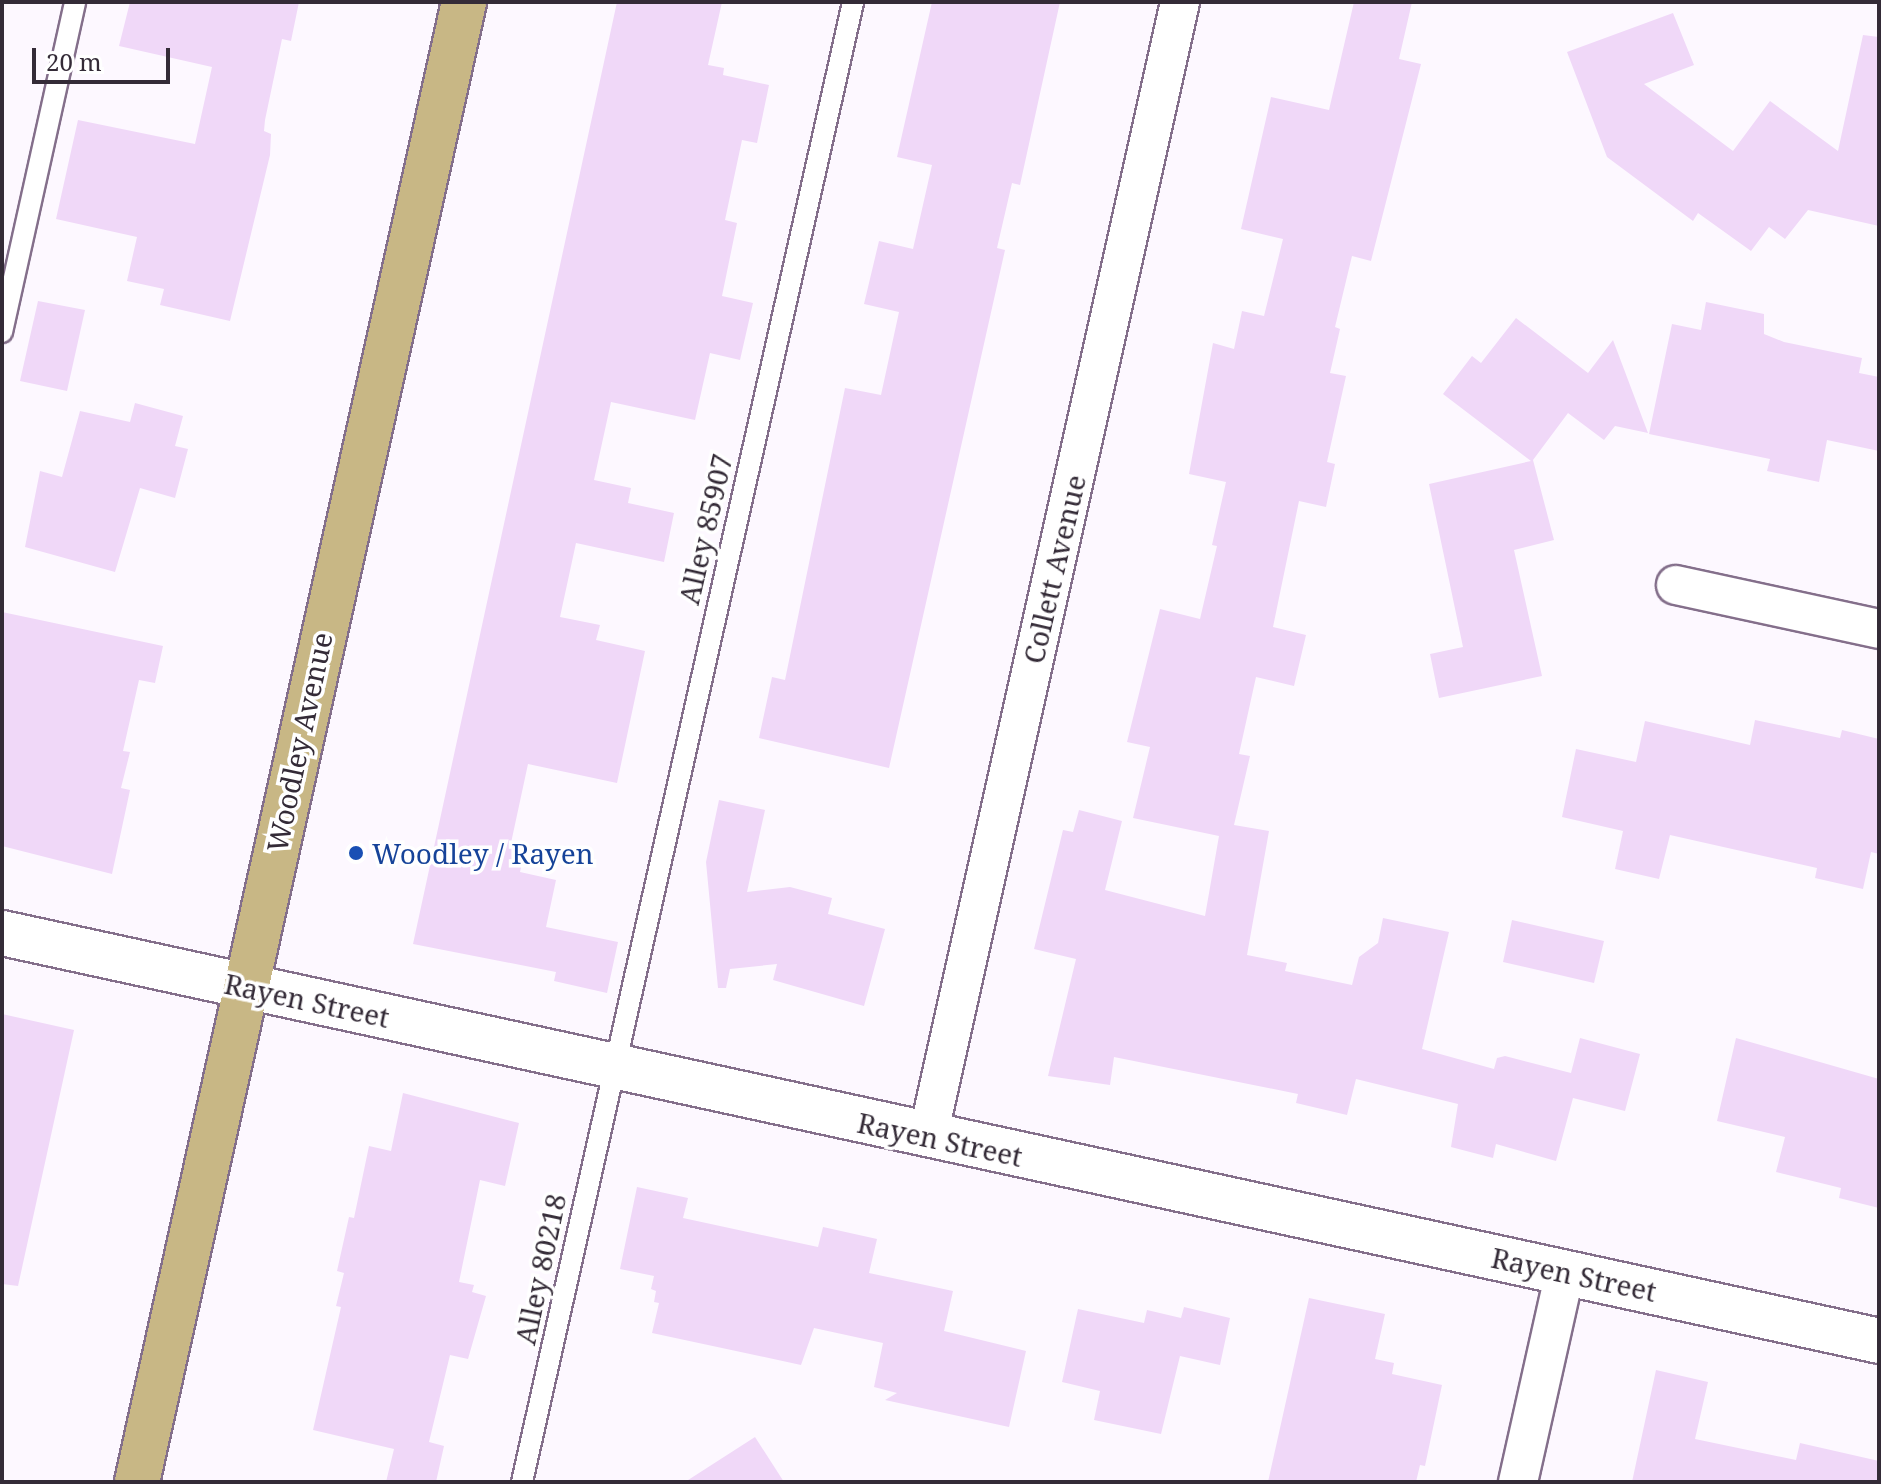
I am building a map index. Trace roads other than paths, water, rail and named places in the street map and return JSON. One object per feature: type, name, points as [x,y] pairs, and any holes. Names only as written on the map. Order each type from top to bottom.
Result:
[{"type":"main road","name":"Woodley Avenue","points":[[137,1482],[244,986],[464,2]]},
{"type":"street","name":"Collett Avenue","points":[[928,1136],[1180,2]]},
{"type":"street","points":[[1676,585],[1879,629]]},
{"type":"street","name":"Rayen Street","points":[[2,933],[612,1069],[1879,1341]]},
{"type":"street","points":[[1518,1482],[1565,1272]]},
{"type":"lane","points":[[2,332],[75,2]]},
{"type":"lane","name":"Alley 85907","points":[[612,1069],[853,2]]},
{"type":"lane","name":"Alley 80218","points":[[522,1482],[612,1069]]},
{"type":"place","name":"Woodley / Rayen","points":[[356,853]]}]
